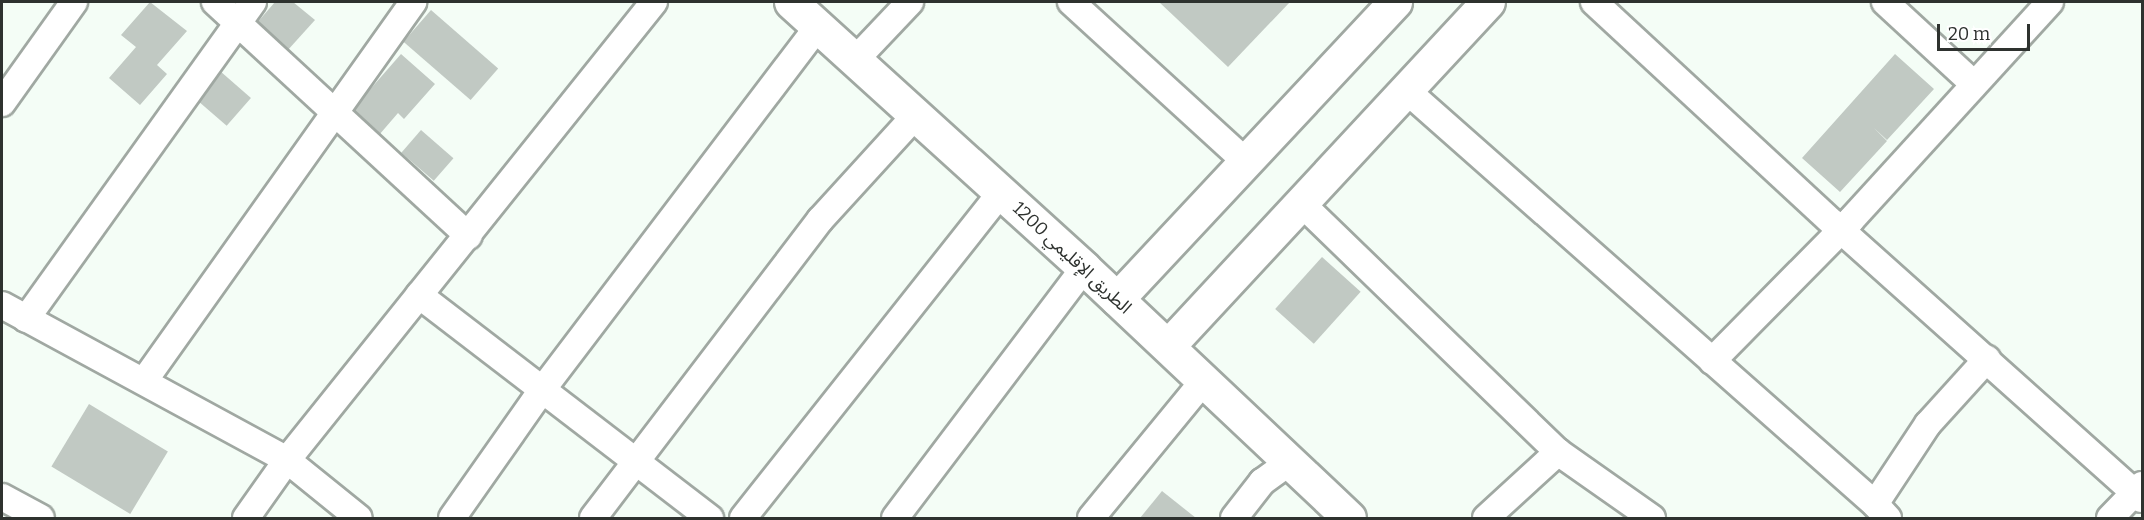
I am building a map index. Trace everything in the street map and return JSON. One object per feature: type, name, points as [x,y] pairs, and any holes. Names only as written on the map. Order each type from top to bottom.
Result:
[{"type":"street","points":[[2,103],[74,2]]},
{"type":"street","points":[[215,2],[469,236]]},
{"type":"street","points":[[26,320],[254,2]]},
{"type":"street","points":[[144,381],[333,110],[413,2]]},
{"type":"street","points":[[246,519],[287,460],[469,236],[654,2]]},
{"type":"street","name":"الطريق الإقليمي 1200","points":[[791,2],[1084,268],[1168,346],[1202,383],[1348,519]]},
{"type":"street","points":[[855,60],[910,2]]},
{"type":"street","points":[[1117,299],[1395,2]]},
{"type":"street","points":[[1168,346],[1488,2]]},
{"type":"street","points":[[1594,2],[1839,228],[2140,492],[2110,519]]},
{"type":"street","points":[[1885,2],[1974,84]]},
{"type":"street","points":[[1712,361],[1839,228],[1851,220],[2050,2]]},
{"type":"street","points":[[1077,4],[1246,162]]},
{"type":"street","points":[[452,519],[542,390],[818,26]]},
{"type":"street","points":[[1406,90],[1882,511],[1928,424],[1986,359]]},
{"type":"street","points":[[593,519],[820,220],[916,115]]},
{"type":"street","points":[[743,519],[1001,192]]},
{"type":"street","points":[[1301,203],[1558,452],[1652,519]]},
{"type":"street","points":[[895,519],[1084,268]]},
{"type":"street","points":[[419,295],[710,519]]},
{"type":"street","points":[[2,305],[287,460],[358,519]]},
{"type":"street","points":[[1091,519],[1202,383]]},
{"type":"street","points":[[1486,519],[1558,452]]},
{"type":"street","points":[[1234,519],[1262,482],[1288,463]]},
{"type":"street","points":[[2,497],[41,519]]},
{"type":"building","points":[[150,2],[187,31],[157,65],[167,74],[140,105],[109,78],[136,47],[121,35]]},
{"type":"building","points":[[275,2],[293,2],[315,20],[287,51],[256,24]]},
{"type":"building","points":[[1159,2],[1290,2],[1228,67]]},
{"type":"building","points":[[431,10],[498,68],[471,100],[403,42]]},
{"type":"building","points":[[401,54],[435,84],[404,119],[398,113],[373,142],[345,118]]},
{"type":"building","points":[[1895,54],[1934,89],[1887,140],[1874,128],[1887,141],[1840,192],[1802,158]]},
{"type":"building","points":[[220,71],[251,98],[227,126],[196,99]]},
{"type":"building","points":[[421,130],[453,158],[434,181],[401,153]]},
{"type":"building","points":[[1322,257],[1361,292],[1314,344],[1275,309]]},
{"type":"building","points":[[89,404],[168,451],[130,514],[51,467]]},
{"type":"building","points":[[1162,491],[1196,518],[1140,518]]}]
